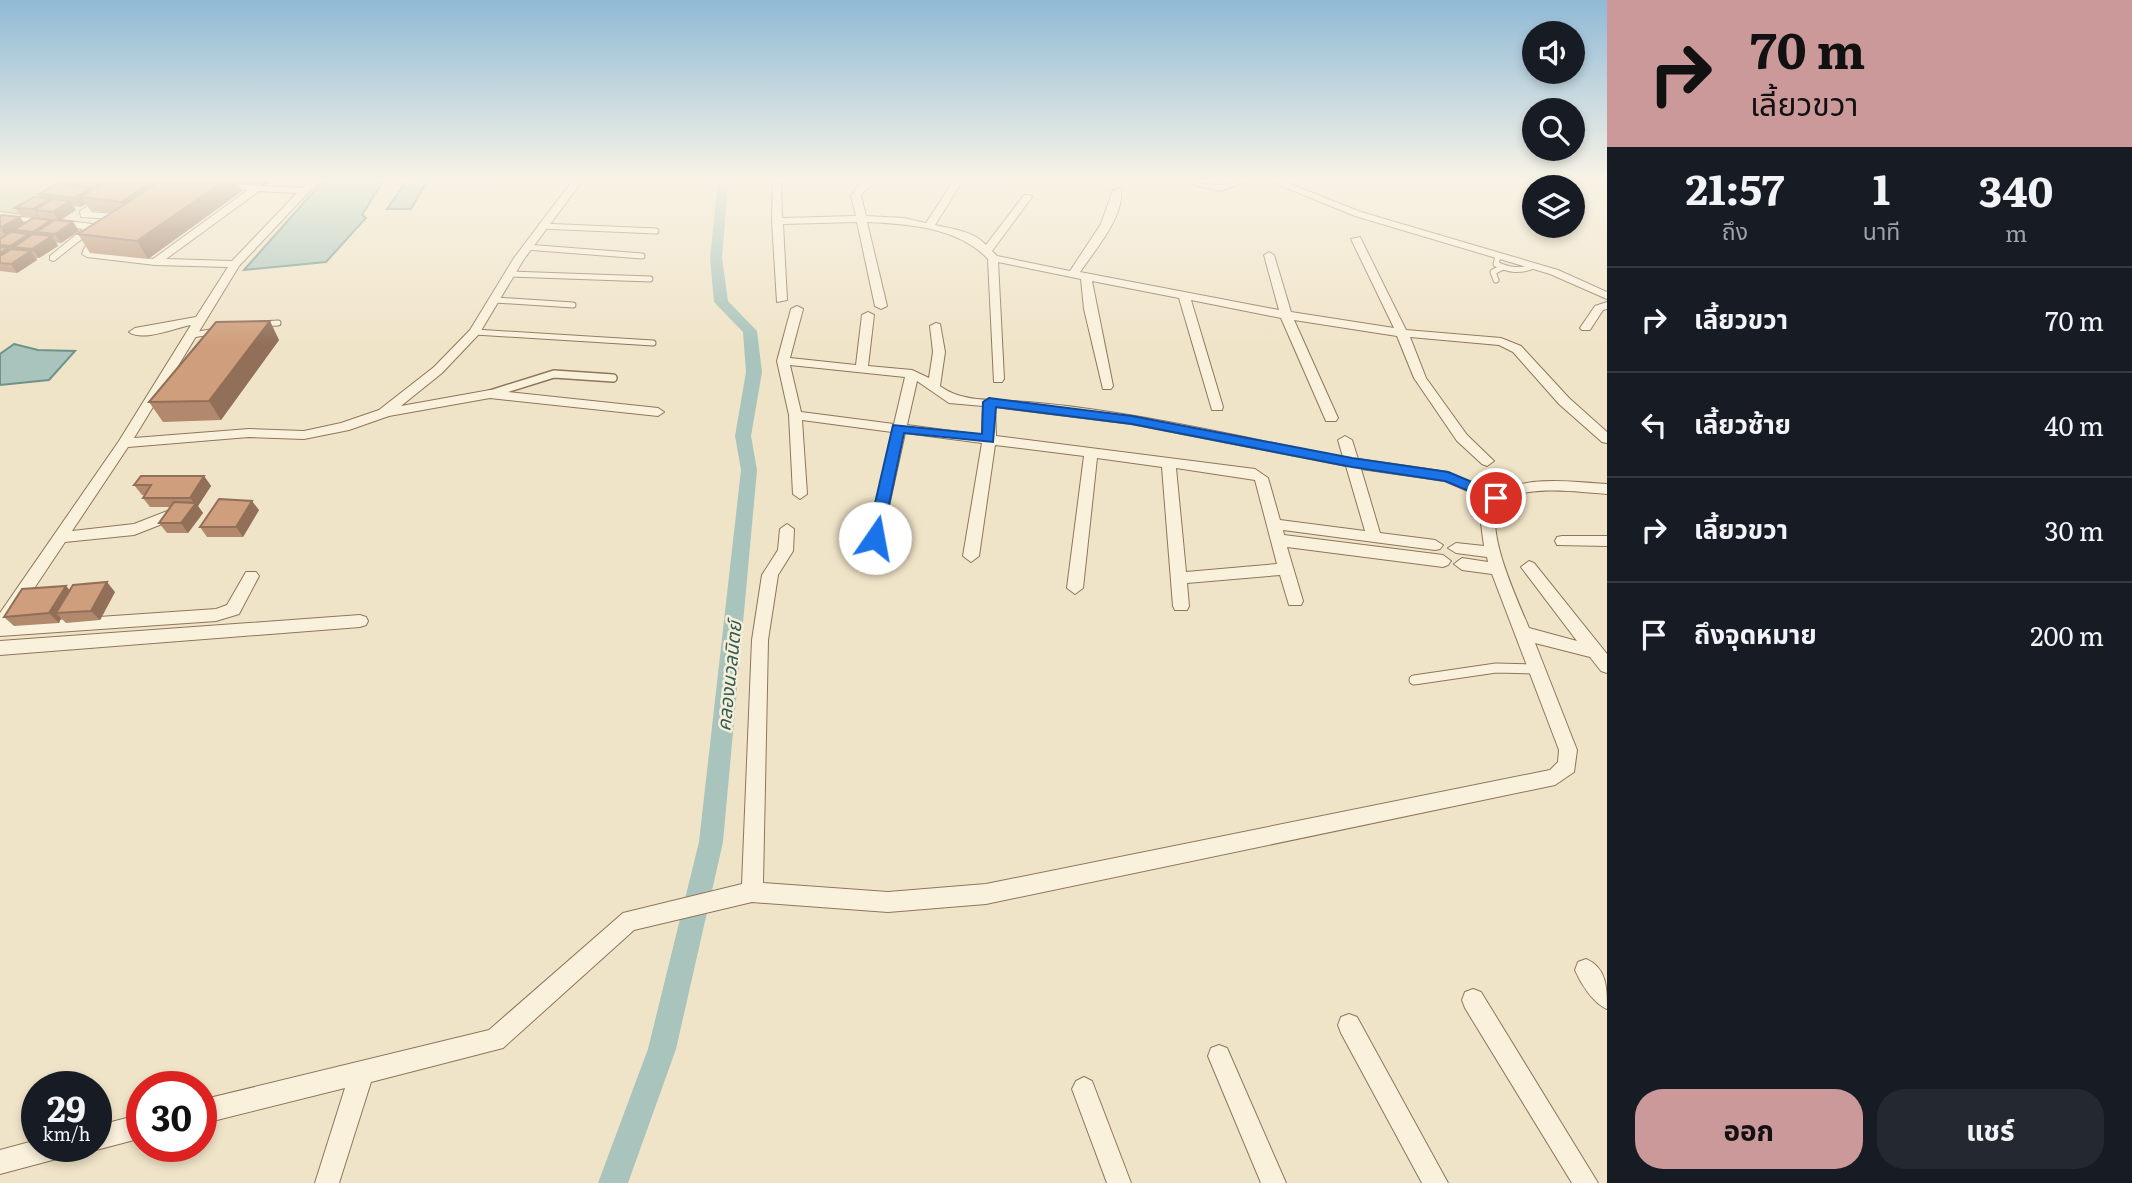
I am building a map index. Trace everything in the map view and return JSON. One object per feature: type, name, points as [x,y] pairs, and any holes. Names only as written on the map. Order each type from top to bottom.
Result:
[{"type":"street","points":[[54,258],[82,235]]},
{"type":"street","points":[[108,235],[89,249],[87,254],[155,262],[236,264]]},
{"type":"street","points":[[155,262],[194,235]]},
{"type":"street","points":[[0,628],[124,443],[236,264],[262,235]]},
{"type":"street","points":[[384,413],[438,370],[475,332],[534,235]]},
{"type":"street","points":[[778,235],[780,300]]},
{"type":"street","points":[[864,235],[881,306]]},
{"type":"street","points":[[961,235],[969,238],[990,254],[1086,277],[1286,315],[1402,333],[1480,338],[1517,349],[1564,401],[1607,439]]},
{"type":"street","points":[[998,379],[990,254],[1002,235]]},
{"type":"street","points":[[1073,274],[1099,235]]},
{"type":"street","points":[[1429,235],[1569,278],[1607,296]]},
{"type":"street","points":[[1356,239],[1402,333],[1420,378],[1462,438],[1487,461]]},
{"type":"street","points":[[1269,255],[1286,315],[1331,418]]},
{"type":"street","points":[[1086,277],[1090,309],[1107,386]]},
{"type":"street","points":[[1184,295],[1217,407]]},
{"type":"street","points":[[1586,328],[1599,308],[1607,305]]},
{"type":"street","points":[[797,309],[783,361],[794,415],[800,494]]},
{"type":"street","points":[[862,369],[869,315]]},
{"type":"street","points":[[135,332],[164,330],[180,323],[201,320]]},
{"type":"street","points":[[934,387],[939,352],[936,326]]},
{"type":"street","points":[[783,361],[912,374],[921,377],[954,400],[1132,420],[1352,463],[1448,477],[1496,498]]},
{"type":"street","points":[[875,538],[912,374]]},
{"type":"street","points":[[124,443],[249,433],[304,435],[344,427],[384,413],[490,394],[658,412]]},
{"type":"street","points":[[971,556],[989,439],[989,402]]},
{"type":"street","points":[[794,415],[1255,474],[1261,478],[1295,601]]},
{"type":"street","points":[[1345,440],[1374,537]]},
{"type":"street","points":[[1074,588],[1091,453]]},
{"type":"street","points":[[1170,463],[1181,606]]},
{"type":"street","points":[[217,1108],[495,1041],[622,925],[752,891],[888,902],[986,894],[1555,777],[1567,766],[1568,750],[1496,561],[1489,532],[1489,510],[1496,498],[1505,492],[1531,487],[1607,489]]},
{"type":"street","points":[[60,537],[137,530],[157,524],[175,513]]},
{"type":"street","points":[[752,891],[760,640],[770,575],[785,551],[787,529]]},
{"type":"street","points":[[1276,532],[1374,537],[1435,545]]},
{"type":"street","points":[[1276,532],[1443,561]]},
{"type":"street","points":[[1562,541],[1607,541]]},
{"type":"street","points":[[1456,548],[1496,561]]},
{"type":"street","points":[[1462,564],[1496,561]]},
{"type":"street","points":[[1529,568],[1607,666]]},
{"type":"street","points":[[1178,578],[1286,569]]},
{"type":"street","points":[[0,628],[216,615],[233,610],[251,576]]},
{"type":"street","points":[[0,648],[360,621]]},
{"type":"street","points":[[1522,633],[1595,652]]},
{"type":"street","points":[[1586,970],[1607,998]]},
{"type":"street","points":[[1473,1000],[1586,1183]]},
{"type":"street","points":[[1349,1025],[1436,1183]]},
{"type":"street","points":[[1219,1056],[1274,1183]]},
{"type":"street","points":[[327,1183],[362,1073]]},
{"type":"street","points":[[1084,1089],[1119,1183]]},
{"type":"street","points":[[3,1165],[21,1159]]},
{"type":"lane","points":[[526,247],[642,256]]},
{"type":"lane","points":[[1498,256],[1496,264],[1503,267],[1521,271],[1533,266]]},
{"type":"lane","points":[[1496,280],[1493,272],[1503,267]]},
{"type":"lane","points":[[510,274],[650,279]]},
{"type":"lane","points":[[495,300],[573,305]]},
{"type":"lane","points":[[250,325],[278,323]]},
{"type":"lane","points":[[192,335],[221,330]]},
{"type":"lane","points":[[475,332],[653,343]]},
{"type":"lane","points":[[490,394],[554,374],[613,378]]},
{"type":"lane","points":[[1414,680],[1496,668],[1536,668]]},
{"type":"water","points":[[275,235],[350,235],[326,262],[244,270]]},
{"type":"water","points":[[14,344],[38,350],[75,351],[49,380],[0,385],[0,354]]},
{"type":"building","points":[[6,235],[27,235],[10,246],[0,245],[0,239]]},
{"type":"building","points":[[31,235],[52,236],[32,249],[14,247]]},
{"type":"building","points":[[88,235],[145,235],[137,241]]},
{"type":"building","points":[[12,249],[31,251],[11,264],[0,263],[0,256]]},
{"type":"building","points":[[270,321],[209,401],[149,402],[216,322]]},
{"type":"building","points":[[141,476],[204,476],[190,498],[143,498],[151,485],[134,485]]},
{"type":"building","points":[[219,499],[252,501],[236,527],[200,527]]},
{"type":"building","points":[[174,502],[196,503],[181,523],[159,523]]},
{"type":"building","points":[[107,582],[91,611],[56,613],[73,585]]},
{"type":"building","points":[[66,586],[49,613],[4,617],[22,589]]},
{"type":"waterway","name":"คลองนวลนิตย์","points":[[613,1183],[662,1049],[711,842],[749,470],[743,436],[754,372],[750,331],[721,302],[716,258],[718,235]]},
{"type":"route","points":[[875,538],[898,428],[989,439],[989,402],[1132,420],[1352,463],[1448,477],[1496,498]]}]
